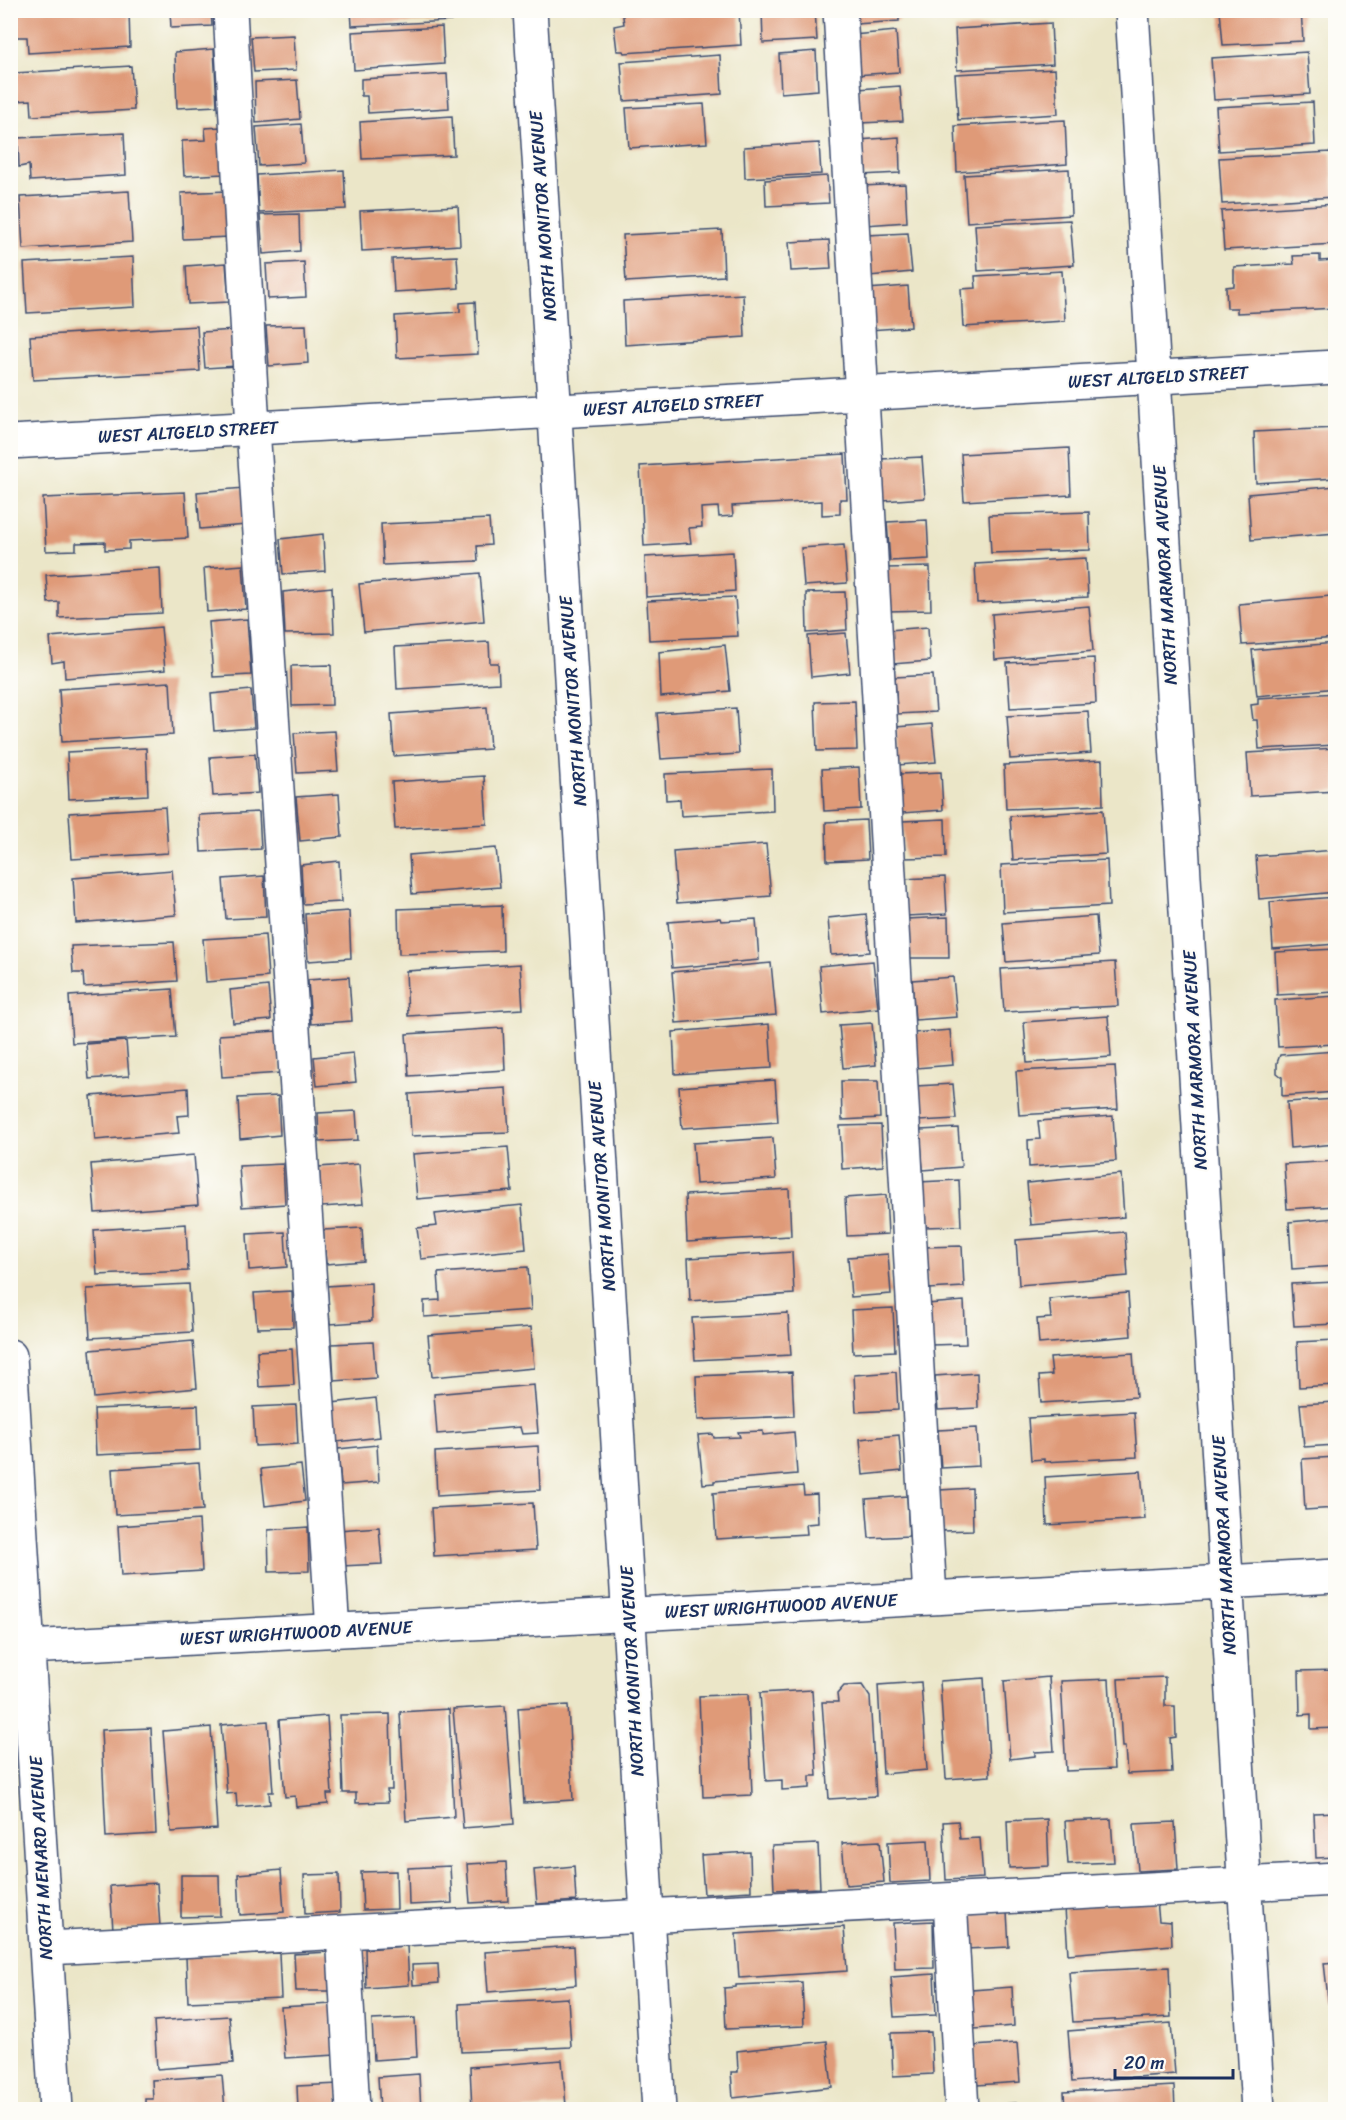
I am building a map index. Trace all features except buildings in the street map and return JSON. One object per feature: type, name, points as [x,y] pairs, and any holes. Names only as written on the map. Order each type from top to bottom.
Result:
[{"type":"street","points":[[230,10],[253,428],[333,1631]]},
{"type":"street","name":"NORTH MONITOR AVENUE","points":[[530,10],[659,2109]]},
{"type":"street","points":[[840,10],[930,1598]]},
{"type":"street","name":"NORTH MARMORA AVENUE","points":[[1131,10],[1258,2109]]},
{"type":"street","name":"WEST ALTGELD STREET","points":[[10,442],[1335,367]]},
{"type":"street","name":"NORTH MENARD AVENUE","points":[[10,1356],[19,1648],[46,1948],[56,2109]]},
{"type":"street","name":"WEST WRIGHTWOOD AVENUE","points":[[19,1648],[1335,1576]]},
{"type":"street","points":[[46,1948],[1335,1879]]},
{"type":"street","points":[[950,1900],[962,2109]]},
{"type":"street","points":[[343,1933],[353,2109]]}]
